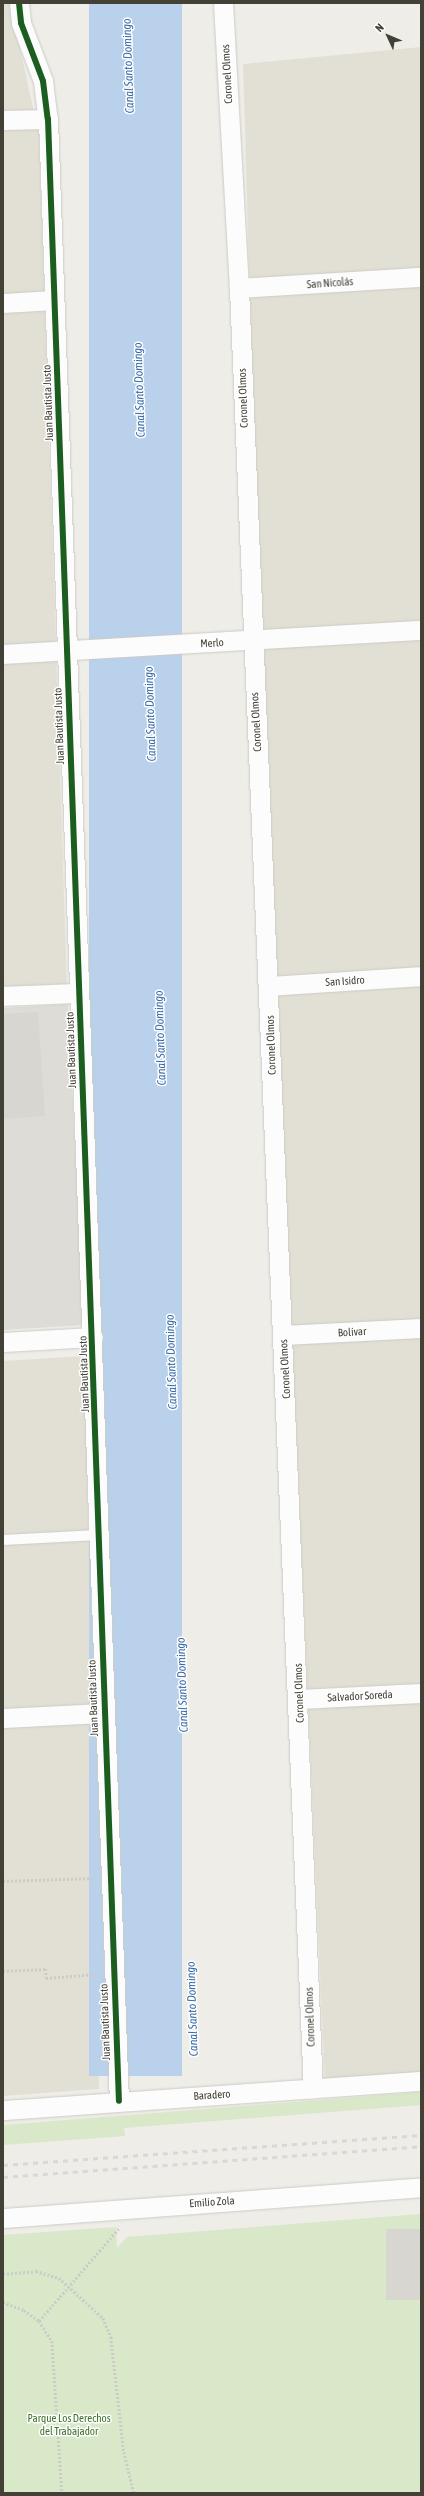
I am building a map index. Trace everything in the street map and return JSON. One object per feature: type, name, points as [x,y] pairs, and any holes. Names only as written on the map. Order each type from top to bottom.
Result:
[{"type":"street","name":"Juan Bautista Justo","points":[[19,3],[21,23],[43,81],[48,119],[79,993],[93,1337],[103,1713],[119,2101]]},
{"type":"street","name":"Coronel Olmos","points":[[223,3],[239,288],[252,640],[299,1699],[313,2088]]},
{"type":"street","points":[[3,120],[48,119]]},
{"type":"street","name":"San Nicolás","points":[[239,288],[421,277]]},
{"type":"street","points":[[3,303],[54,300]]},
{"type":"street","name":"Merlo","points":[[3,654],[421,630]]},
{"type":"street","name":"San Isidro","points":[[268,986],[421,976]]},
{"type":"street","points":[[3,996],[79,993]]},
{"type":"street","name":"Bolívar","points":[[283,1335],[421,1328]]},
{"type":"street","points":[[3,1342],[93,1337]]},
{"type":"street","name":"Salvador Soreda","points":[[299,1699],[421,1693]]},
{"type":"street","points":[[3,1718],[103,1713]]},
{"type":"street","name":"Baradero","points":[[3,2110],[421,2081]]},
{"type":"street","name":"Emilio Zola","points":[[3,2218],[421,2187]]},
{"type":"lane","points":[[3,1540],[98,1535]]},
{"type":"path","points":[[3,1881],[110,1877]]},
{"type":"path","points":[[3,1970],[46,1969],[46,1978],[113,1973]]},
{"type":"path","points":[[40,2321],[72,2286],[119,2230],[127,2209]]},
{"type":"path","points":[[3,2274],[36,2271],[72,2286],[103,2318],[111,2337],[124,2452],[134,2493]]},
{"type":"path","points":[[3,2302],[40,2321],[52,2341],[62,2493]]},
{"type":"shaded area","points":[[3,3],[10,3],[39,135],[67,989],[3,990]]},
{"type":"shaded area","points":[[421,47],[421,2075],[325,2082],[260,627],[243,64]]},
{"type":"shaded area","points":[[68,1004],[84,1325],[3,1330],[3,1008]]},
{"type":"shaded area","points":[[85,1356],[99,2089],[3,2096],[3,1361]]},
{"type":"green space","points":[[421,2092],[421,2105],[124,2128],[125,2136],[3,2145],[3,2125]]},
{"type":"green space","name":"Parque Los Derechos del Trabajador","points":[[421,2214],[421,2493],[3,2493],[3,2235],[116,2227],[117,2248],[127,2237]]},
{"type":"water","name":"Canal Santo Domingo","points":[[89,3],[182,3],[182,2076],[89,2076]]},
{"type":"building","points":[[38,1012],[45,1116],[3,1119],[3,1014]]},
{"type":"building","points":[[386,2229],[421,2229],[421,2300],[386,2300]]},
{"type":"railway","points":[[3,2165],[421,2135]]},
{"type":"railway","points":[[3,2177],[421,2146]]},
{"type":"cycle path","points":[[19,3],[21,23],[43,81],[48,119],[119,2101]]}]
